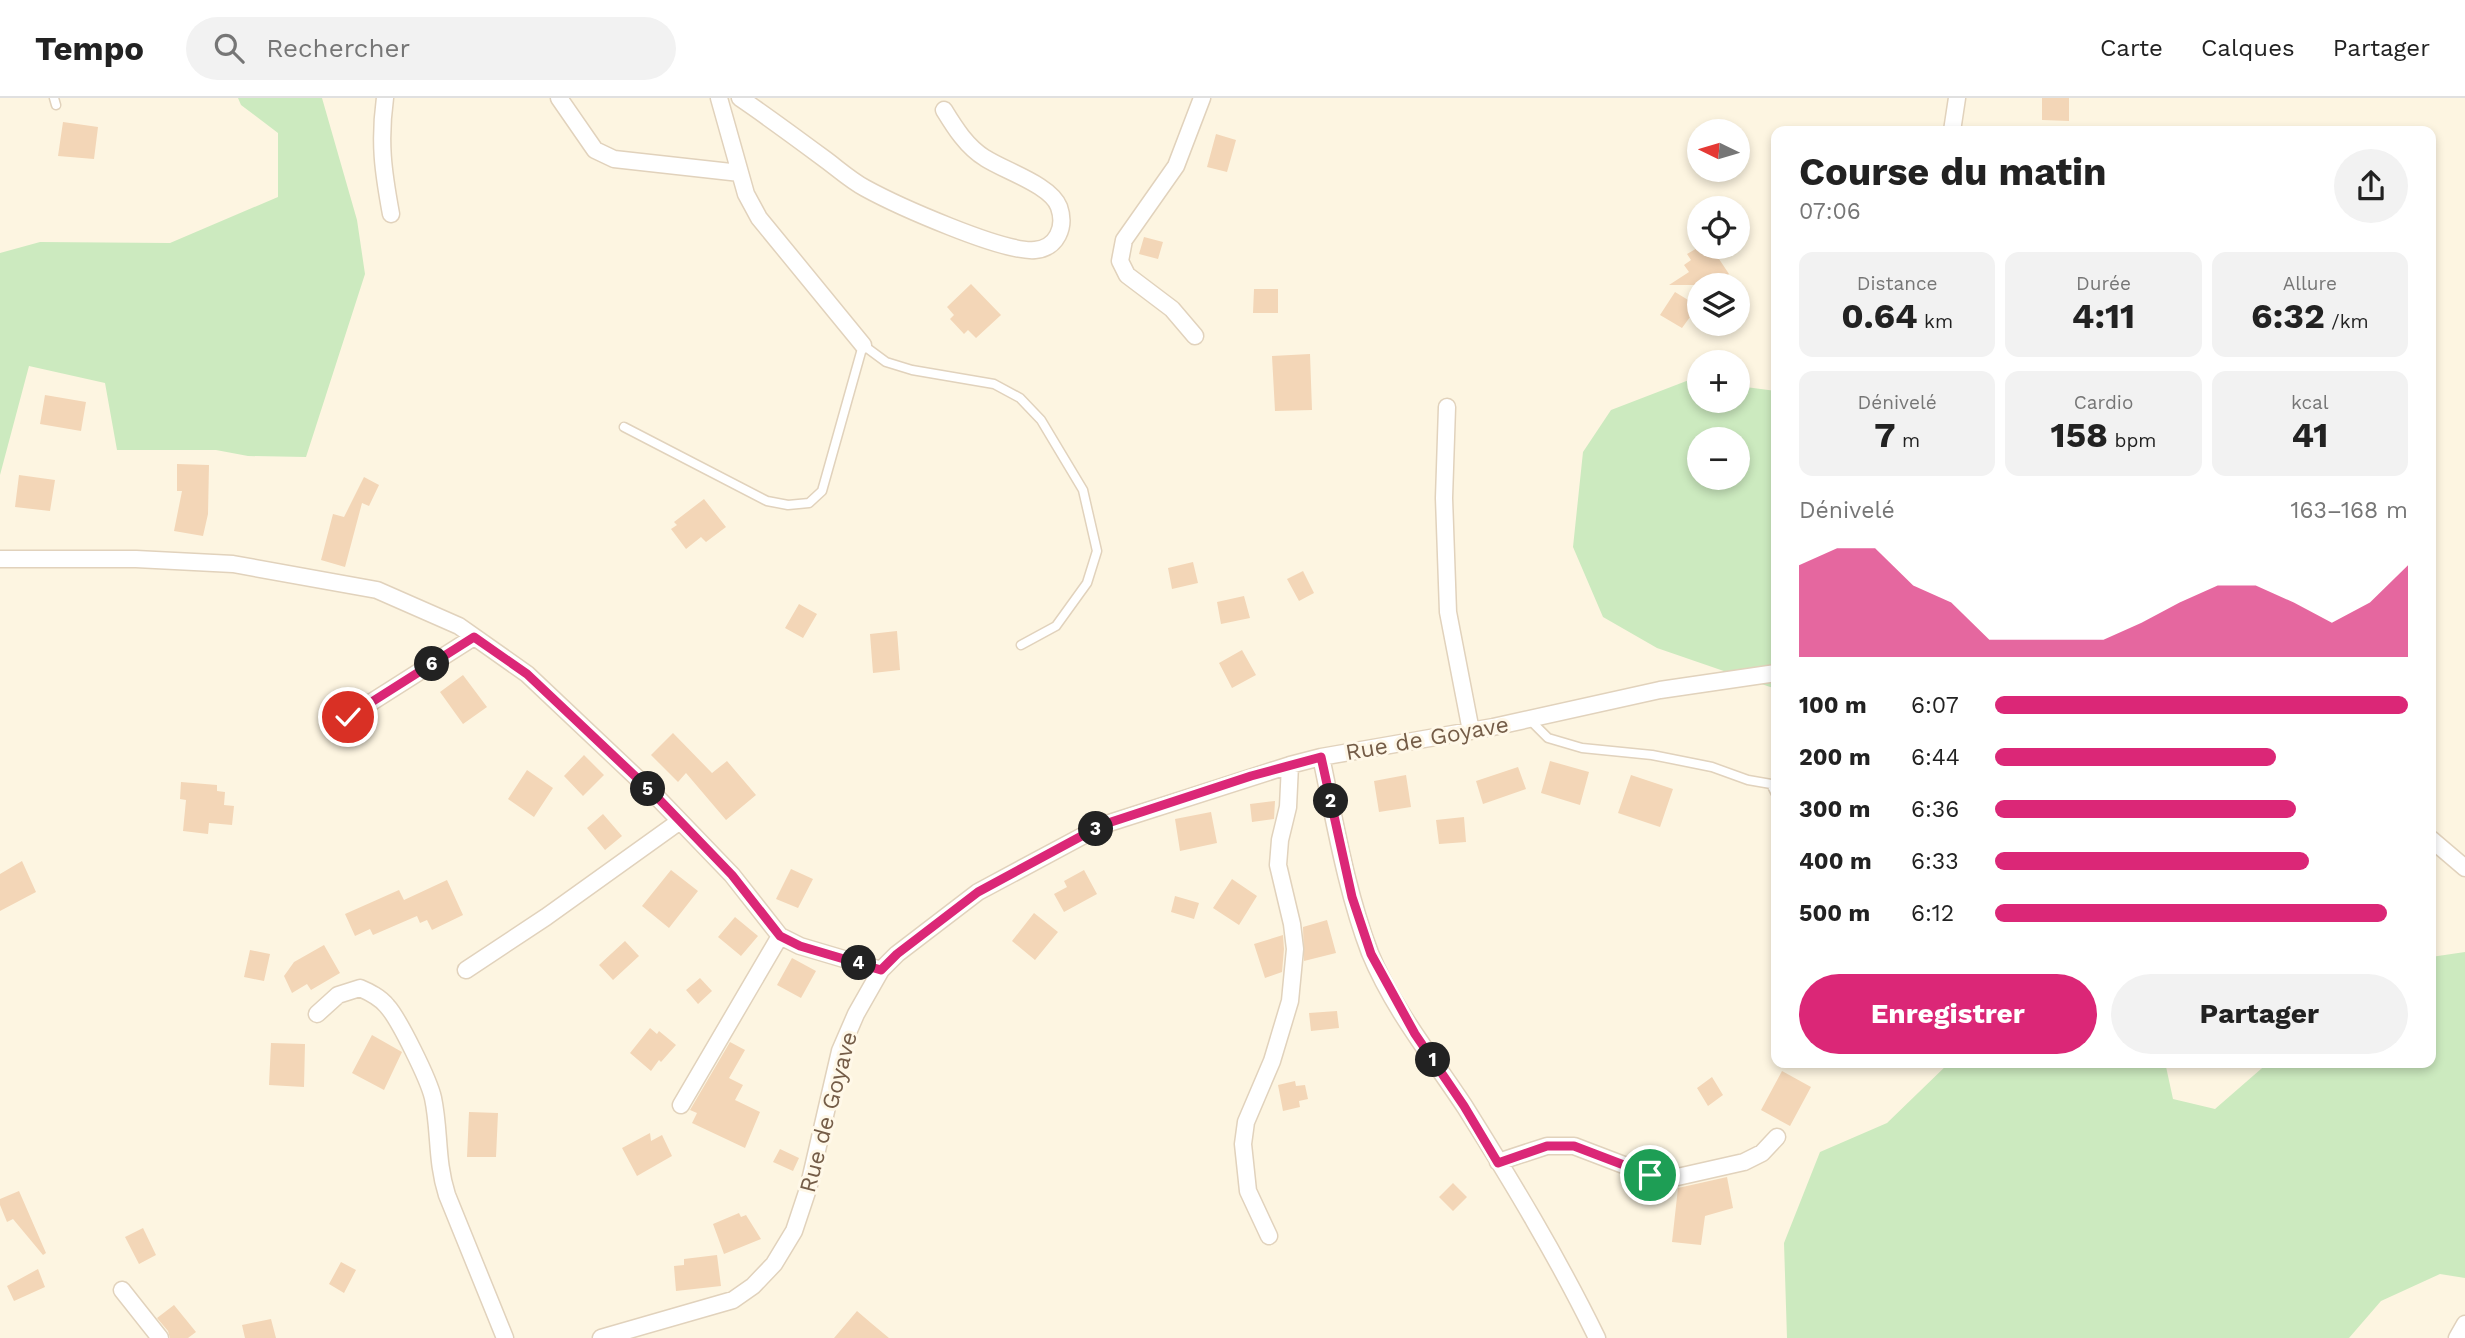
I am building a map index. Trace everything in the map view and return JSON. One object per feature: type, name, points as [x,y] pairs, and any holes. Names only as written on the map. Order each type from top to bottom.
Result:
[{"type":"street","points":[[385,98],[381,128],[382,164],[391,214]]},
{"type":"street","points":[[559,98],[595,150],[614,159],[740,173]]},
{"type":"street","points":[[719,98],[746,194],[759,218],[863,345]]},
{"type":"street","points":[[740,98],[863,187],[942,223],[1010,247],[1034,250],[1049,246],[1060,234],[1062,220],[1058,205],[1048,192],[983,158],[966,142],[944,110]]},
{"type":"street","points":[[1195,335],[1172,309],[1127,275],[1120,261],[1124,240],[1176,166],[1202,98]]},
{"type":"street","points":[[1953,126],[1957,98]]},
{"type":"street","points":[[1447,407],[1444,498],[1448,611],[1471,731]]},
{"type":"street","points":[[0,558],[136,559],[233,564],[377,590],[459,626],[527,674],[680,821],[732,875],[780,936],[800,946],[881,970]]},
{"type":"street","points":[[348,717],[474,637]]},
{"type":"street","name":"Rue de Goyave","points":[[601,1338],[733,1300],[753,1286],[774,1264],[794,1231],[808,1189],[840,1051],[856,1014],[881,970],[897,954],[978,892],[1102,825],[1290,765],[1321,757],[1471,731],[1660,690],[1771,674]]},
{"type":"street","points":[[1321,757],[1352,897],[1371,954],[1415,1034],[1464,1106],[1558,1259],[1597,1338]]},
{"type":"street","points":[[1269,1236],[1248,1191],[1243,1144],[1246,1122],[1272,1061],[1291,992],[1295,950],[1292,924],[1278,865],[1280,840],[1288,807],[1290,765]]},
{"type":"street","points":[[466,970],[546,917],[680,821]]},
{"type":"street","points":[[2436,843],[2465,867]]},
{"type":"street","points":[[681,1105],[780,936]]},
{"type":"street","points":[[317,1014],[338,995],[360,988],[388,1006],[422,1069],[432,1094],[439,1163],[447,1195],[505,1338]]},
{"type":"street","points":[[1498,1163],[1547,1146],[1574,1146],[1650,1175],[1673,1178],[1744,1162],[1762,1153],[1777,1137]]},
{"type":"street","points":[[122,1290],[160,1338]]},
{"type":"street","points":[[2457,1338],[2465,1324]]},
{"type":"lane","points":[[624,427],[766,501],[788,505],[808,503],[822,491],[863,345],[886,362],[912,370],[994,384],[1020,398],[1041,420],[1083,490],[1097,551],[1087,583],[1056,625],[1021,645]]},
{"type":"lane","points":[[1529,719],[1548,737],[1582,748],[1652,755],[1712,767],[1748,780],[1771,784]]},
{"type":"green space","points":[[238,98],[322,98],[357,220],[365,274],[306,457],[248,456],[216,450],[117,450],[105,383],[29,366],[0,475],[0,253],[40,242],[170,243],[278,197],[278,133],[241,105]]},
{"type":"green space","points":[[1687,381],[1687,413],[1750,413],[1750,388],[1771,390],[1771,687],[1657,648],[1603,617],[1573,547],[1583,452],[1611,410]]},
{"type":"green space","points":[[2465,952],[2465,1278],[2440,1274],[2381,1301],[2349,1338],[1787,1338],[1784,1243],[1820,1152],[1887,1123],[1944,1068],[2166,1068],[2173,1099],[2215,1109],[2262,1068],[2436,1068],[2436,956]]},
{"type":"building","points":[[2042,98],[2069,98],[2069,121],[2042,120]]},
{"type":"building","points":[[63,122],[98,127],[94,159],[58,156]]},
{"type":"building","points":[[1216,134],[1236,140],[1227,172],[1207,167]]},
{"type":"building","points":[[1144,237],[1163,242],[1158,259],[1139,254]]},
{"type":"building","points":[[1719,259],[1728,273],[1687,273],[1684,265],[1691,260]]},
{"type":"building","points":[[1687,273],[1687,285],[1669,285]]},
{"type":"building","points":[[971,284],[1001,315],[976,338],[968,330],[964,334],[950,319],[954,315],[947,307]]},
{"type":"building","points":[[1254,289],[1278,289],[1278,313],[1253,313]]},
{"type":"building","points":[[1675,292],[1687,299],[1687,321],[1682,328],[1660,315]]},
{"type":"building","points":[[1310,354],[1312,410],[1275,411],[1272,356]]},
{"type":"building","points":[[45,395],[86,402],[81,431],[40,424]]},
{"type":"building","points":[[177,464],[209,465],[208,514],[203,536],[174,531],[182,491],[177,491]]},
{"type":"building","points":[[19,475],[55,480],[50,511],[15,507]]},
{"type":"building","points":[[364,477],[379,485],[369,506],[362,503],[345,567],[321,560],[333,514],[344,517]]},
{"type":"building","points":[[704,499],[726,527],[706,542],[701,537],[686,549],[671,529],[677,525],[674,522]]},
{"type":"building","points":[[1193,562],[1198,583],[1172,589],[1168,568]]},
{"type":"building","points":[[1303,571],[1314,593],[1299,601],[1287,579]]},
{"type":"building","points":[[1244,596],[1250,618],[1221,624],[1217,602]]},
{"type":"building","points":[[799,604],[817,614],[803,638],[785,628]]},
{"type":"building","points":[[897,631],[900,670],[873,673],[870,634]]},
{"type":"building","points":[[1242,650],[1256,675],[1232,688],[1219,663]]},
{"type":"building","points":[[463,675],[487,707],[463,724],[440,692]]},
{"type":"building","points":[[673,733],[712,773],[727,761],[756,795],[726,820],[686,773],[678,782],[651,755]]},
{"type":"building","points":[[584,755],[604,775],[583,796],[564,776]]},
{"type":"building","points":[[1550,761],[1589,772],[1580,805],[1541,793]]},
{"type":"building","points":[[1518,767],[1526,789],[1483,804],[1476,781]]},
{"type":"building","points":[[527,770],[553,788],[534,817],[508,799]]},
{"type":"building","points":[[1406,775],[1411,807],[1379,812],[1374,781]]},
{"type":"building","points":[[1631,775],[1673,789],[1660,827],[1618,813]]},
{"type":"building","points":[[181,782],[217,785],[217,791],[225,792],[224,805],[234,806],[232,825],[209,823],[208,834],[183,831],[186,800],[180,799]]},
{"type":"building","points":[[1275,801],[1274,819],[1252,822],[1250,804]]},
{"type":"building","points":[[1211,812],[1217,843],[1180,851],[1175,819]]},
{"type":"building","points":[[603,814],[622,836],[605,850],[587,828]]},
{"type":"building","points":[[1464,817],[1466,842],[1439,844],[1436,820]]},
{"type":"building","points":[[22,861],[36,892],[0,911],[0,874]]},
{"type":"building","points":[[791,869],[813,879],[798,908],[776,899]]},
{"type":"building","points":[[671,870],[698,891],[669,928],[642,906]]},
{"type":"building","points":[[1084,870],[1097,894],[1064,912],[1054,894],[1067,887],[1064,881]]},
{"type":"building","points":[[1232,879],[1257,896],[1239,925],[1213,908]]},
{"type":"building","points":[[447,880],[463,915],[432,930],[427,920],[420,923],[417,916],[373,935],[370,929],[355,936],[345,914],[399,890],[404,900]]},
{"type":"building","points":[[1175,896],[1199,903],[1194,919],[1171,912]]},
{"type":"building","points":[[1034,913],[1058,932],[1035,960],[1012,941]]},
{"type":"building","points":[[735,917],[758,936],[741,956],[718,937]]},
{"type":"building","points":[[1327,920],[1336,953],[1304,961],[1303,927]]},
{"type":"building","points":[[1283,935],[1282,972],[1265,978],[1254,944]]},
{"type":"building","points":[[625,941],[639,956],[613,980],[599,965]]},
{"type":"building","points":[[324,945],[340,973],[311,990],[307,984],[292,993],[284,976],[294,962]]},
{"type":"building","points":[[250,950],[270,954],[264,981],[244,977]]},
{"type":"building","points":[[792,958],[816,971],[801,998],[777,985]]},
{"type":"building","points":[[700,978],[712,991],[698,1004],[686,990]]},
{"type":"building","points":[[1337,1011],[1339,1028],[1311,1031],[1309,1013]]},
{"type":"building","points":[[650,1028],[657,1034],[659,1031],[676,1045],[651,1071],[630,1053]]},
{"type":"building","points":[[372,1035],[402,1052],[384,1090],[352,1073]]},
{"type":"building","points":[[730,1042],[745,1050],[729,1078],[743,1085],[735,1100],[760,1112],[745,1148],[692,1123],[697,1113],[690,1110]]},
{"type":"building","points":[[271,1043],[305,1044],[304,1087],[269,1085]]},
{"type":"building","points":[[1782,1071],[1811,1087],[1790,1126],[1761,1110]]},
{"type":"building","points":[[1712,1077],[1723,1095],[1708,1106],[1697,1088]]},
{"type":"building","points":[[1295,1081],[1296,1086],[1305,1085],[1308,1099],[1299,1101],[1300,1107],[1283,1111],[1278,1085]]},
{"type":"building","points":[[469,1112],[498,1113],[496,1157],[467,1157]]},
{"type":"building","points":[[650,1133],[651,1141],[662,1135],[672,1156],[637,1176],[622,1148]]},
{"type":"building","points":[[780,1149],[799,1158],[793,1171],[773,1162]]},
{"type":"building","points":[[1727,1177],[1733,1208],[1705,1216],[1701,1245],[1672,1242],[1678,1188]]},
{"type":"building","points":[[1453,1183],[1467,1197],[1453,1211],[1439,1197]]},
{"type":"building","points":[[19,1191],[46,1253],[43,1255],[13,1219],[7,1222],[0,1205],[0,1199]]},
{"type":"building","points":[[739,1213],[741,1217],[746,1215],[761,1239],[724,1254],[713,1224]]},
{"type":"building","points":[[143,1228],[156,1255],[139,1264],[125,1237]]},
{"type":"building","points":[[717,1255],[721,1286],[676,1291],[674,1266],[684,1265],[684,1259]]},
{"type":"building","points":[[341,1262],[356,1270],[344,1293],[329,1284]]},
{"type":"building","points":[[38,1269],[45,1287],[14,1301],[7,1286]]},
{"type":"building","points":[[174,1305],[196,1332],[188,1338],[170,1338],[168,1331],[157,1318]]},
{"type":"building","points":[[857,1311],[871,1323],[889,1338],[834,1338]]},
{"type":"building","points":[[271,1319],[276,1338],[245,1338],[242,1325]]},
{"type":"route","points":[[348,717],[474,637],[527,674],[654,794],[732,875],[780,936],[800,946],[881,970],[897,954],[978,892],[1102,825],[1251,776],[1321,757],[1352,897],[1371,954],[1415,1034],[1464,1106],[1498,1163],[1547,1146],[1574,1146],[1650,1175]]}]
